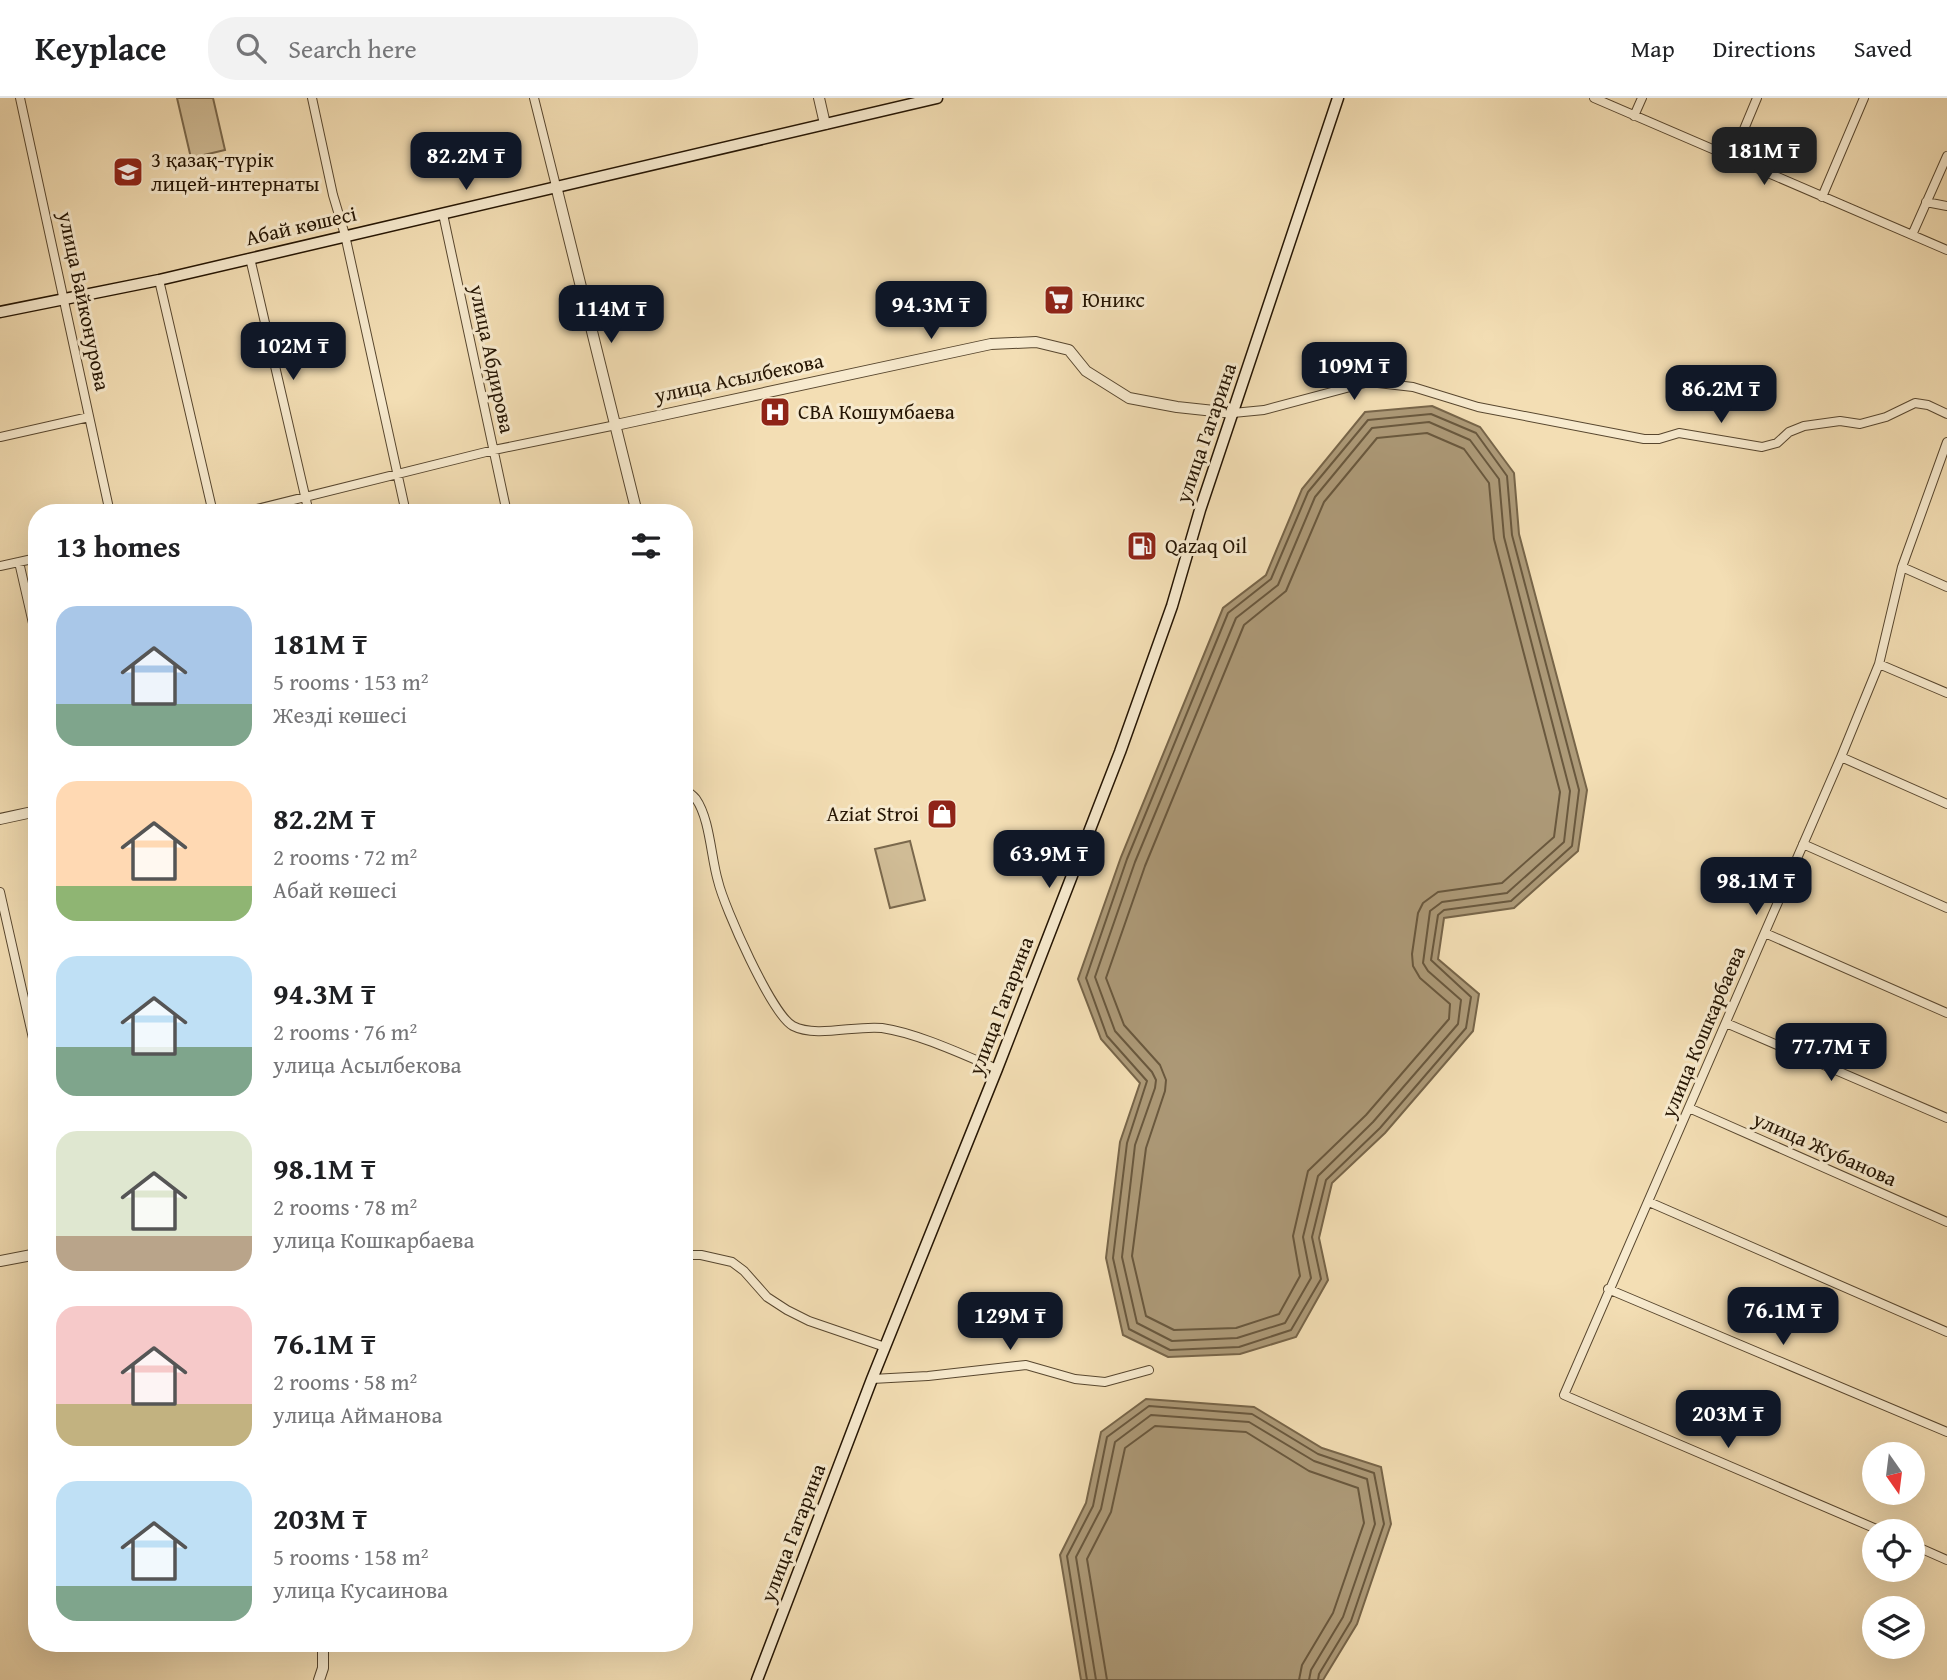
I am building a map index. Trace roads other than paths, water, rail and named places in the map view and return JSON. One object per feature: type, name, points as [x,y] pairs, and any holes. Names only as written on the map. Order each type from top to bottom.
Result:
[{"type":"main road","name":"Абай көшесі","points":[[0,312],[159,280],[937,98]]},
{"type":"main road","name":"улица Гагарина","points":[[757,1680],[872,1379],[997,1069],[1120,752],[1172,606],[1200,510],[1338,98]]},
{"type":"street","name":"улица Байконурова","points":[[20,98],[108,504]]},
{"type":"street","points":[[312,98],[404,504]]},
{"type":"street","points":[[534,98],[635,504]]},
{"type":"street","points":[[819,98],[825,124]]},
{"type":"street","points":[[1594,98],[1947,250]]},
{"type":"street","points":[[1634,116],[1642,98]]},
{"type":"street","points":[[1732,158],[1757,98]]},
{"type":"street","points":[[1822,197],[1864,98]]},
{"type":"street","points":[[1912,234],[1947,156]]},
{"type":"street","points":[[1926,202],[1947,206]]},
{"type":"street","name":"улица Абдирова","points":[[443,214],[505,504]]},
{"type":"street","points":[[250,258],[307,504]]},
{"type":"street","points":[[159,280],[211,504]]},
{"type":"street","name":"улица Асылбекова","points":[[280,504],[494,450],[991,344],[1036,342],[1069,349],[1086,371],[1129,398],[1233,413]]},
{"type":"street","points":[[1233,413],[1264,410],[1369,382],[1413,387],[1478,407],[1644,439],[1659,439],[1679,433],[1762,447],[1777,443],[1789,432],[1804,426],[1840,421],[1860,424],[1886,417],[1915,403],[1928,405],[1947,414]]},
{"type":"street","points":[[0,437],[89,417]]},
{"type":"street","name":"улица Кошкарбаева","points":[[1862,1523],[1564,1395],[1804,844],[1879,664],[1902,568],[1943,462],[1947,442]]},
{"type":"street","points":[[0,566],[28,560]]},
{"type":"street","points":[[19,562],[28,602]]},
{"type":"street","points":[[1902,568],[1947,587]]},
{"type":"street","points":[[1879,664],[1947,693]]},
{"type":"street","points":[[1841,757],[1947,804]]},
{"type":"street","points":[[693,797],[705,824],[718,884],[760,978],[784,1020],[802,1030],[872,1028],[900,1032],[997,1069]]},
{"type":"street","points":[[0,818],[28,813]]},
{"type":"street","points":[[1804,844],[1947,908]]},
{"type":"street","points":[[0,892],[28,1016]]},
{"type":"street","points":[[1765,933],[1947,1013]]},
{"type":"street","points":[[1726,1023],[1947,1118]]},
{"type":"street","name":"улица Жубанова","points":[[1689,1108],[1947,1222]]},
{"type":"street","points":[[1649,1202],[1947,1332]]},
{"type":"street","points":[[693,1255],[732,1262],[744,1271],[767,1297],[787,1310],[809,1321],[885,1347]]},
{"type":"street","points":[[0,1261],[28,1256]]},
{"type":"street","points":[[1608,1289],[1947,1432]]},
{"type":"street","points":[[872,1379],[1026,1365],[1075,1379],[1105,1382],[1149,1370]]},
{"type":"street","points":[[1925,1550],[1947,1560]]},
{"type":"street","points":[[318,1680],[323,1668],[323,1652]]},
{"type":"water","points":[[1432,406],[1480,427],[1514,473],[1519,534],[1587,790],[1578,851],[1514,908],[1444,918],[1438,959],[1479,994],[1473,1031],[1385,1133],[1332,1183],[1319,1238],[1328,1280],[1296,1337],[1240,1354],[1168,1357],[1123,1335],[1106,1258],[1120,1142],[1140,1083],[1101,1039],[1078,979],[1121,857],[1223,608],[1266,575],[1302,489],[1365,412]]},
{"type":"water","points":[[1146,1399],[1254,1407],[1322,1448],[1381,1467],[1391,1524],[1357,1624],[1323,1680],[1081,1680],[1060,1555],[1086,1503],[1101,1432]]},
{"type":"place","name":"3 қазақ-түрік лицей-интернаты","points":[[128,172]]},
{"type":"place","name":"Юникс","points":[[1059,300]]},
{"type":"place","name":"СВА Кошумбаева","points":[[775,412]]},
{"type":"place","name":"Qazaq Oil","points":[[1142,546]]},
{"type":"place","name":"Aziat Stroi","points":[[942,814]]}]
